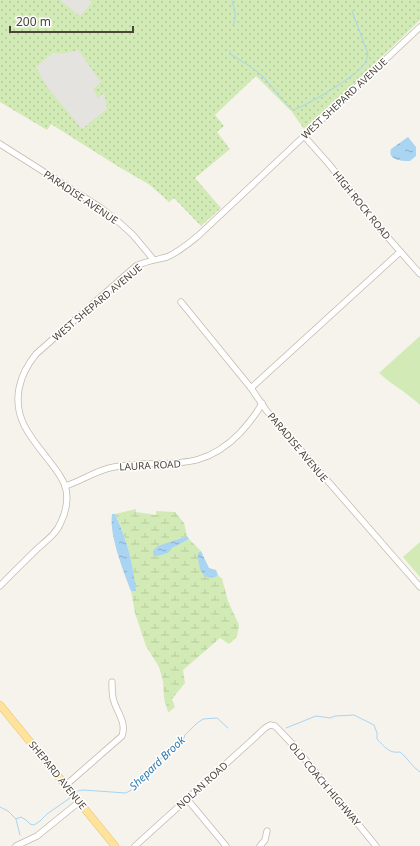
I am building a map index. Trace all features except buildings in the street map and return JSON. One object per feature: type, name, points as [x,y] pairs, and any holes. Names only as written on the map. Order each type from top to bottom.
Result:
[{"type":"main road","name":"SHEPARD AVENUE","points":[[0,705],[115,846]]},
{"type":"street","name":"WEST SHEPARD AVENUE","points":[[0,586],[54,533],[61,523],[65,510],[65,486],[57,471],[31,437],[24,425],[20,411],[19,383],[25,368],[36,354],[129,272],[143,262],[167,257],[190,243],[420,27]]},
{"type":"street","name":"HIGH ROCK ROAD","points":[[304,136],[328,162],[400,252],[420,274]]},
{"type":"street","name":"PARADISE AVENUE","points":[[0,144],[101,208],[133,235],[153,259]]},
{"type":"street","points":[[251,388],[400,252]]},
{"type":"street","name":"PARADISE AVENUE","points":[[181,302],[320,473],[420,587]]},
{"type":"street","name":"LAURA ROAD","points":[[65,486],[109,468],[145,464],[175,464],[210,456],[230,442],[255,415],[262,403]]},
{"type":"street","points":[[66,785],[122,736],[124,729],[123,722],[113,698],[112,682]]},
{"type":"street","name":"NOLAN ROAD","points":[[135,846],[270,725]]},
{"type":"street","name":"OLD COACH HIGHWAY","points":[[270,725],[275,726],[280,730],[376,846]]},
{"type":"street","points":[[187,799],[226,846]]},
{"type":"street","points":[[16,846],[37,836],[79,802]]},
{"type":"street","points":[[260,846],[266,840],[267,831]]},
{"type":"green space","points":[[0,0],[420,0],[420,20],[304,129],[292,112],[256,76],[215,115],[224,126],[217,132],[230,149],[195,178],[221,208],[201,226],[174,198],[169,202],[150,185],[51,124],[47,130],[0,102]]},
{"type":"green space","points":[[420,336],[420,405],[379,373]]},
{"type":"green space","points":[[136,509],[136,512],[156,515],[156,511],[175,512],[184,523],[187,536],[177,539],[158,556],[168,553],[171,548],[189,539],[201,551],[198,553],[198,556],[216,577],[218,575],[222,579],[228,601],[239,625],[237,637],[229,644],[220,638],[183,670],[185,683],[172,699],[175,707],[169,712],[164,698],[163,681],[159,667],[146,646],[135,613],[131,591],[135,591],[131,561],[123,532],[115,514]]},
{"type":"green space","points":[[420,542],[420,577],[403,557]]},
{"type":"shaded area","points":[[60,0],[89,0],[92,2],[80,16]]},
{"type":"shaded area","points":[[78,50],[101,82],[93,89],[98,98],[104,93],[107,109],[82,129],[47,87],[36,67],[53,53],[67,53]]},
{"type":"water","points":[[408,137],[416,147],[416,156],[410,161],[396,160],[391,156],[391,149]]},
{"type":"water","points":[[112,514],[115,514],[126,542],[136,591],[131,591],[117,552],[113,532]]},
{"type":"water","points":[[187,536],[189,539],[172,548],[168,553],[158,556],[153,555],[153,551],[158,546]]},
{"type":"water","points":[[201,551],[209,568],[216,570],[218,575],[216,577],[208,577],[202,573],[198,556],[198,553]]},
{"type":"waterway","points":[[232,1],[235,13],[233,25]]},
{"type":"waterway","points":[[230,51],[230,54],[258,72],[293,110],[332,90],[360,69],[365,63],[368,54],[352,11]]},
{"type":"waterway","name":"Shepard Brook","points":[[286,728],[316,716],[330,718],[335,716],[354,715],[374,725],[377,733],[377,739],[390,751],[400,752],[420,772]]},
{"type":"waterway","name":"Shepard Brook","points":[[77,791],[83,790],[126,793],[133,789],[167,752],[183,740],[185,735],[203,719],[217,718],[228,728]]},
{"type":"waterway","name":"Shepard Brook","points":[[0,807],[8,811],[16,819],[21,817],[30,824],[34,825],[70,798]]},
{"type":"waterway","points":[[16,819],[20,835]]}]
